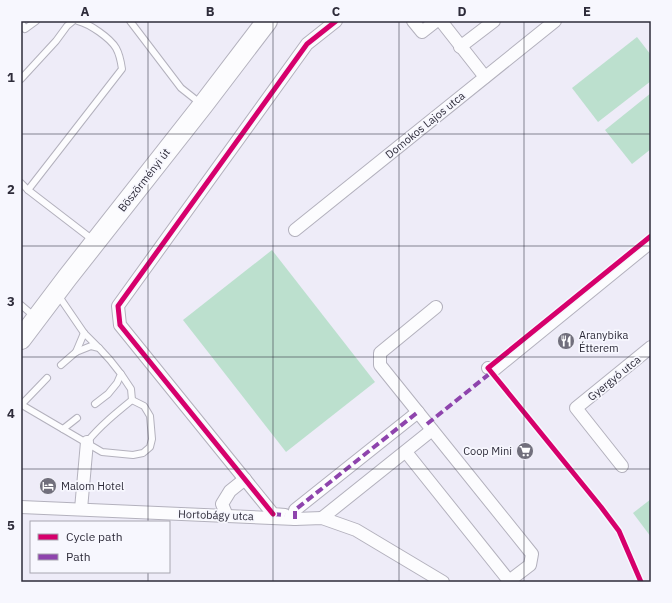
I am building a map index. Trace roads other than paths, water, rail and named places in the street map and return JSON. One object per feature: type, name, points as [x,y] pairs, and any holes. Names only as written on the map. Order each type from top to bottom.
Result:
[{"type":"main road","name":"Böszörményi út","points":[[21,339],[267,21]]},
{"type":"street","points":[[336,21],[307,44],[118,306],[120,325],[245,479],[284,516],[295,510],[418,412]]},
{"type":"street","points":[[413,21],[422,32],[436,21]]},
{"type":"street","points":[[441,21],[485,77]]},
{"type":"street","points":[[460,47],[494,21]]},
{"type":"street","name":"Domokos Lajos utca","points":[[295,230],[555,21]]},
{"type":"street","points":[[488,368],[495,370],[651,242]]},
{"type":"street","points":[[406,452],[509,581],[530,564],[532,554],[380,365],[380,353],[436,307]]},
{"type":"street","name":"Gyergyó utca","points":[[622,466],[576,408],[651,348]]},
{"type":"street","points":[[322,518],[432,430]]},
{"type":"street","points":[[81,509],[86,442]]},
{"type":"street","points":[[227,516],[222,504],[230,491],[245,479]]},
{"type":"street","name":"Hortobágy utca","points":[[21,507],[227,516],[322,518],[356,530],[444,582]]},
{"type":"lane","points":[[21,22],[25,29],[36,21]]},
{"type":"lane","points":[[21,79],[56,41],[67,26],[74,21]]},
{"type":"lane","points":[[28,190],[122,69],[120,57],[110,41],[92,27],[78,21]]},
{"type":"lane","points":[[130,21],[181,88],[203,105]]},
{"type":"lane","points":[[21,183],[96,242]]},
{"type":"lane","points":[[56,292],[84,333],[110,360],[121,374],[131,389],[132,400]]},
{"type":"lane","points":[[21,305],[36,318]]},
{"type":"lane","points":[[76,352],[84,333]]},
{"type":"lane","points":[[61,365],[76,352],[91,346],[99,348]]},
{"type":"lane","points":[[95,404],[108,394],[117,384],[121,374]]},
{"type":"lane","points":[[47,378],[21,405],[102,452],[133,455],[143,453],[150,447],[152,439],[150,416],[144,406],[132,400]]},
{"type":"lane","points":[[86,442],[105,422],[132,400]]},
{"type":"lane","points":[[63,429],[77,418]]},
{"type":"place","name":"Aranybika Étterem","points":[[566,341]]},
{"type":"place","name":"Coop Mini","points":[[525,451]]},
{"type":"place","name":"Malom Hotel","points":[[48,486]]}]
